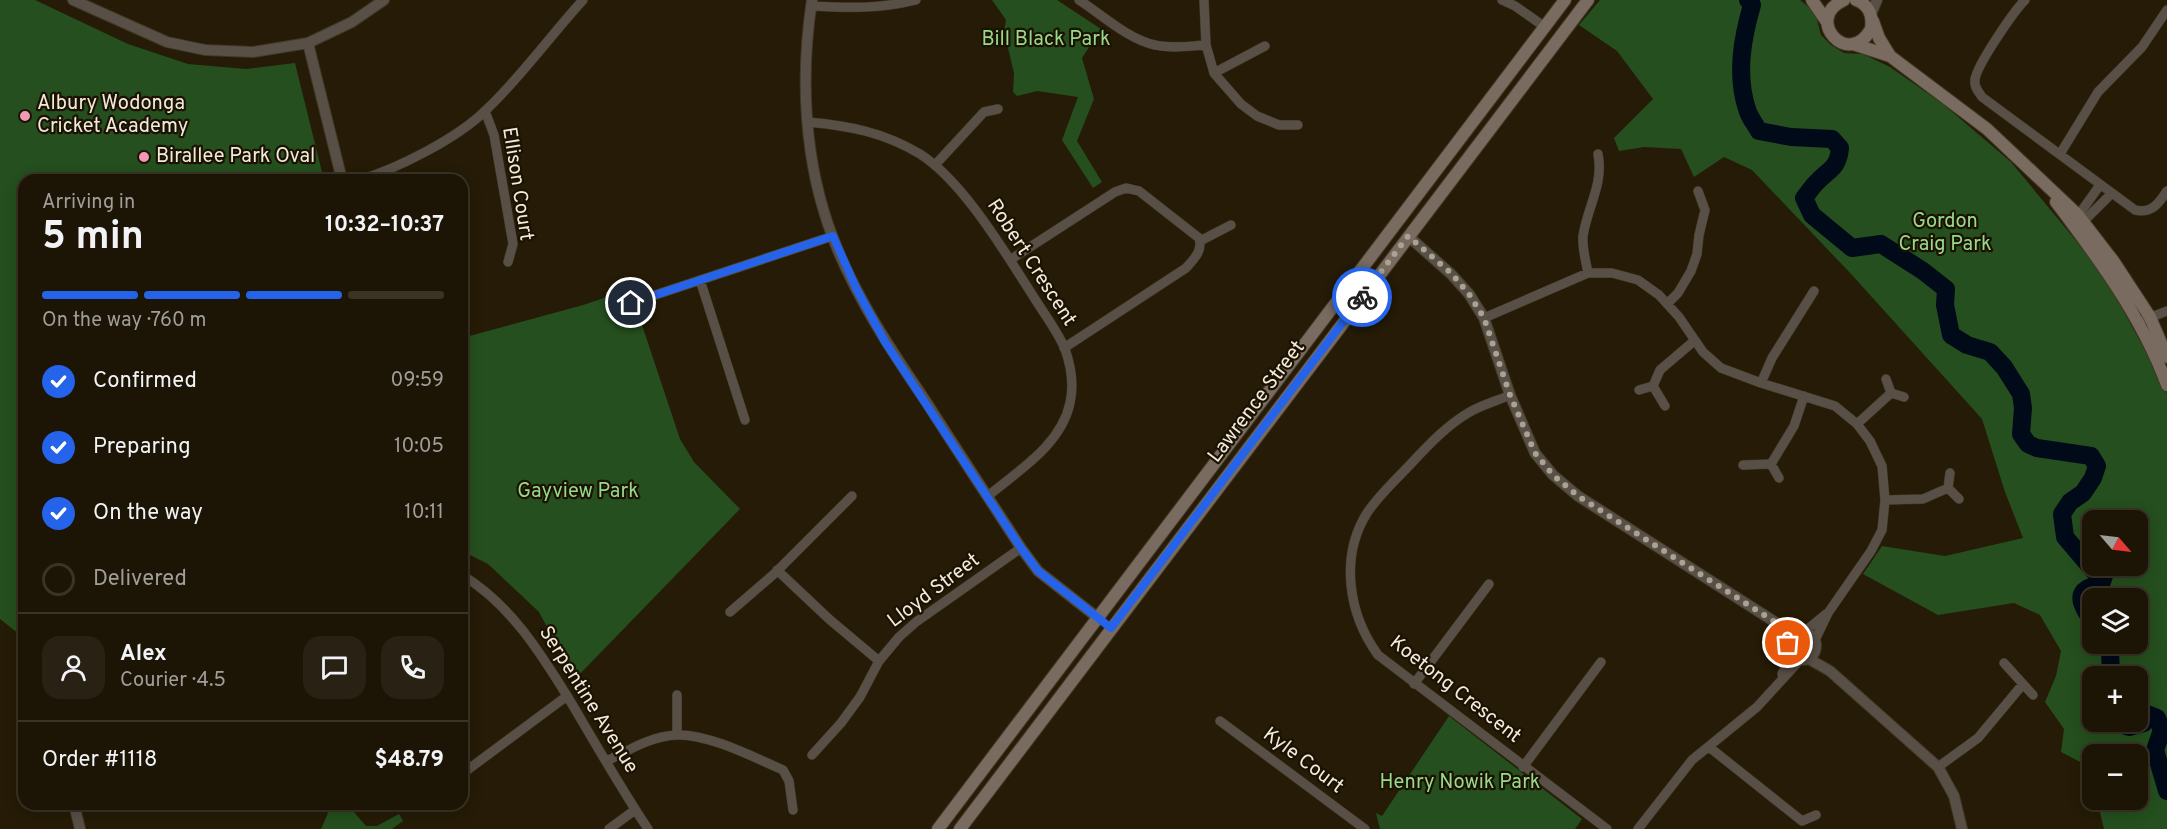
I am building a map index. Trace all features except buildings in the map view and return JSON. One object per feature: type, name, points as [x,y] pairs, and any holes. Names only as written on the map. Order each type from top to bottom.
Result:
[{"type":"main road","name":"Lawrence Street","points":[[938,829],[1565,0]]},
{"type":"main road","name":"Lawrence Street","points":[[960,829],[1588,0]]},
{"type":"main road","points":[[1812,0],[1835,39],[1840,43],[1853,44],[1890,56],[1987,129],[2040,178],[2048,192],[2078,220],[2167,357]]},
{"type":"main road","points":[[1827,22],[1831,9],[1843,0]]},
{"type":"main road","points":[[1856,0],[1864,4],[1890,56]]},
{"type":"main road","points":[[1853,44],[1867,36],[1871,29],[1872,18]]},
{"type":"main road","points":[[1545,27],[1562,35]]},
{"type":"main road","points":[[1395,225],[1408,236]]},
{"type":"main road","points":[[2145,320],[2167,385]]},
{"type":"main road","points":[[1098,618],[1111,628]]},
{"type":"street","points":[[73,0],[167,42],[205,50],[253,52],[308,43],[352,22],[384,0]]},
{"type":"street","points":[[377,174],[424,152],[485,111],[526,68],[583,0]]},
{"type":"street","points":[[916,0],[857,9],[812,3],[805,62],[808,122],[818,186],[833,236],[856,288],[885,342],[1038,571],[1098,618]]},
{"type":"street","points":[[1079,0],[1132,36],[1154,45],[1176,48],[1206,45]]},
{"type":"street","points":[[1204,0],[1206,45],[1214,73],[1241,104],[1257,116],[1279,125],[1298,124]]},
{"type":"street","points":[[1502,0],[1515,6],[1545,27]]},
{"type":"street","points":[[1872,18],[1876,0]]},
{"type":"street","points":[[2025,0],[2007,23],[1977,72],[1975,84],[1982,97],[2135,210],[2144,211],[2156,207],[2167,191]]},
{"type":"street","points":[[2060,154],[2098,92],[2142,47],[2167,10]]},
{"type":"street","points":[[308,43],[341,174]]},
{"type":"street","points":[[1214,73],[1265,46]]},
{"type":"street","points":[[935,165],[984,112],[998,109]]},
{"type":"street","name":"Ellison Court","points":[[485,111],[494,135],[513,244],[508,262]]},
{"type":"street","name":"Robert Crescent","points":[[808,122],[850,126],[877,133],[900,143],[935,165],[963,194],[1010,260],[1064,348],[1071,369],[1072,388],[1064,422],[1043,450],[988,496]]},
{"type":"street","points":[[1588,273],[1583,235],[1596,196],[1600,164],[1598,154]]},
{"type":"street","points":[[2078,220],[2100,185]]},
{"type":"street","points":[[1010,260],[1114,192],[1126,188],[1138,191],[1196,235],[1200,241],[1199,251],[1186,268],[1064,348]]},
{"type":"street","points":[[1667,304],[1678,293],[1691,271],[1697,254],[1705,210],[1698,191]]},
{"type":"street","points":[[2078,220],[2111,194]]},
{"type":"street","points":[[1200,241],[1231,225]]},
{"type":"street","points":[[631,303],[833,236]]},
{"type":"street","points":[[1408,236],[1451,273],[1469,294],[1484,318],[1510,395],[1535,453],[1553,475],[1578,496],[1775,622],[1800,632],[1816,644],[1830,671]]},
{"type":"street","points":[[1484,318],[1588,273],[1612,273],[1638,280],[1659,295],[1679,316],[1694,341],[1710,360],[1721,368],[1761,383],[1835,406],[1857,424],[1870,441],[1882,466],[1886,500],[1882,530],[1871,551],[1828,613],[1816,644],[1800,658],[1757,707],[1692,760],[1638,829]]},
{"type":"street","points":[[700,280],[745,420]]},
{"type":"street","points":[[1761,383],[1772,358],[1814,291]]},
{"type":"street","points":[[2145,320],[2167,311]]},
{"type":"street","points":[[1653,386],[1660,370],[1694,341]]},
{"type":"street","points":[[1886,380],[1891,393],[1904,398]]},
{"type":"street","points":[[1639,390],[1653,386]]},
{"type":"street","points":[[1653,386],[1665,406]]},
{"type":"street","points":[[1857,424],[1891,393]]},
{"type":"street","name":"Koetong Crescent","points":[[1510,395],[1470,412],[1447,427],[1380,496],[1366,514],[1352,556],[1350,579],[1353,602],[1359,624],[1378,655],[1607,829]]},
{"type":"street","points":[[1771,464],[1794,426],[1804,396]]},
{"type":"street","points":[[1743,465],[1771,464]]},
{"type":"street","points":[[1771,464],[1779,478]]},
{"type":"street","points":[[1947,488],[1950,473]]},
{"type":"street","points":[[1886,500],[1923,499],[1947,488]]},
{"type":"street","points":[[1947,488],[1959,499]]},
{"type":"street","points":[[730,612],[777,570],[852,496]]},
{"type":"street","name":"Lloyd Street","points":[[812,755],[841,723],[860,697],[879,662],[899,637],[916,622],[1021,548]]},
{"type":"street","points":[[777,570],[879,662]]},
{"type":"street","name":"Serpentine Avenue","points":[[468,579],[492,597],[518,625],[544,659],[648,829]]},
{"type":"street","points":[[1414,684],[1489,584]]},
{"type":"street","points":[[1788,643],[1828,613]]},
{"type":"street","points":[[1775,622],[1800,658],[1830,671],[1938,767],[1954,796],[1962,829]]},
{"type":"street","points":[[1523,767],[1601,662]]},
{"type":"street","points":[[2004,663],[2033,695]]},
{"type":"street","points":[[1938,767],[1978,738],[2023,684]]},
{"type":"street","points":[[677,694],[677,735]]},
{"type":"street","points":[[468,770],[567,696]]},
{"type":"street","name":"Kyle Court","points":[[1220,721],[1365,829]]},
{"type":"street","points":[[607,761],[642,743],[677,735],[710,741],[783,770],[789,781],[793,810]]},
{"type":"street","points":[[1709,747],[1802,825],[1816,815]]},
{"type":"street","points":[[75,810],[80,829]]},
{"type":"street","points":[[609,829],[635,810]]},
{"type":"green space","points":[[0,0],[35,0],[128,44],[188,64],[246,69],[295,63],[323,174],[18,174],[18,633],[0,619]]},
{"type":"green space","name":"Bill Black Park","points":[[992,0],[1057,0],[1101,29],[1082,58],[1094,99],[1077,141],[1102,182],[1093,188],[1062,140],[1078,97],[1037,91],[1017,96],[1013,92],[1014,73],[1004,31],[1006,20]]},
{"type":"green space","name":"Gordon Craig Park","points":[[1600,0],[1800,0],[1815,12],[1821,35],[1831,45],[1844,53],[1863,54],[1890,67],[1943,104],[2011,162],[2102,272],[2167,394],[2167,829],[2104,829],[2099,810],[2148,810],[2148,744],[2082,744],[2082,763],[2061,752],[2064,729],[2045,702],[2056,676],[2061,651],[2040,615],[2014,603],[1938,615],[1863,574],[1882,546],[1945,556],[2023,538],[2005,492],[1982,419],[1852,275],[1752,170],[1724,157],[1694,177],[1681,149],[1644,147],[1619,151],[1614,138],[1653,99],[1617,51],[1579,25]]},
{"type":"green space","name":"Gayview Park","points":[[616,294],[619,310],[625,315],[639,316],[680,439],[694,462],[740,509],[575,679],[539,612],[488,564],[468,554],[468,336]]},
{"type":"green space","name":"Henry Nowik Park","points":[[1449,716],[1582,819],[1575,829],[1380,829],[1376,813],[1382,816]]},
{"type":"green space","points":[[327,810],[352,810],[366,826],[377,826],[399,814],[403,821],[392,829],[321,829],[328,813]]},
{"type":"waterway","points":[[1748,0],[1752,5],[1745,31],[1741,70],[1744,96],[1752,120],[1759,131],[1791,137],[1832,139],[1840,148],[1835,165],[1804,198],[1812,215],[1852,248],[1881,244],[1946,289],[1945,305],[1951,335],[1967,345],[1990,352],[2004,367],[2021,394],[2023,408],[2021,434],[2028,444],[2037,448],[2091,456],[2097,466],[2093,478],[2083,493],[2070,502],[2062,514],[2065,537],[2093,570],[2104,576],[2102,582],[2089,588]]},
{"type":"waterway","points":[[2110,654],[2111,666]]},
{"type":"waterway","points":[[2148,715],[2157,718],[2162,730],[2155,750],[2167,791]]},
{"type":"way so far","points":[[1362,297],[1408,236],[1451,273],[1469,294],[1484,318],[1510,395],[1535,453],[1553,475],[1578,496],[1775,622],[1788,643]]},
{"type":"place","name":"Albury Wodonga Cricket Academy","points":[[25,116]]},
{"type":"place","name":"Birallee Park Oval","points":[[144,157]]},
{"type":"route","points":[[631,303],[833,236],[856,288],[885,342],[1021,548],[1038,571],[1111,628],[1362,297]]}]
